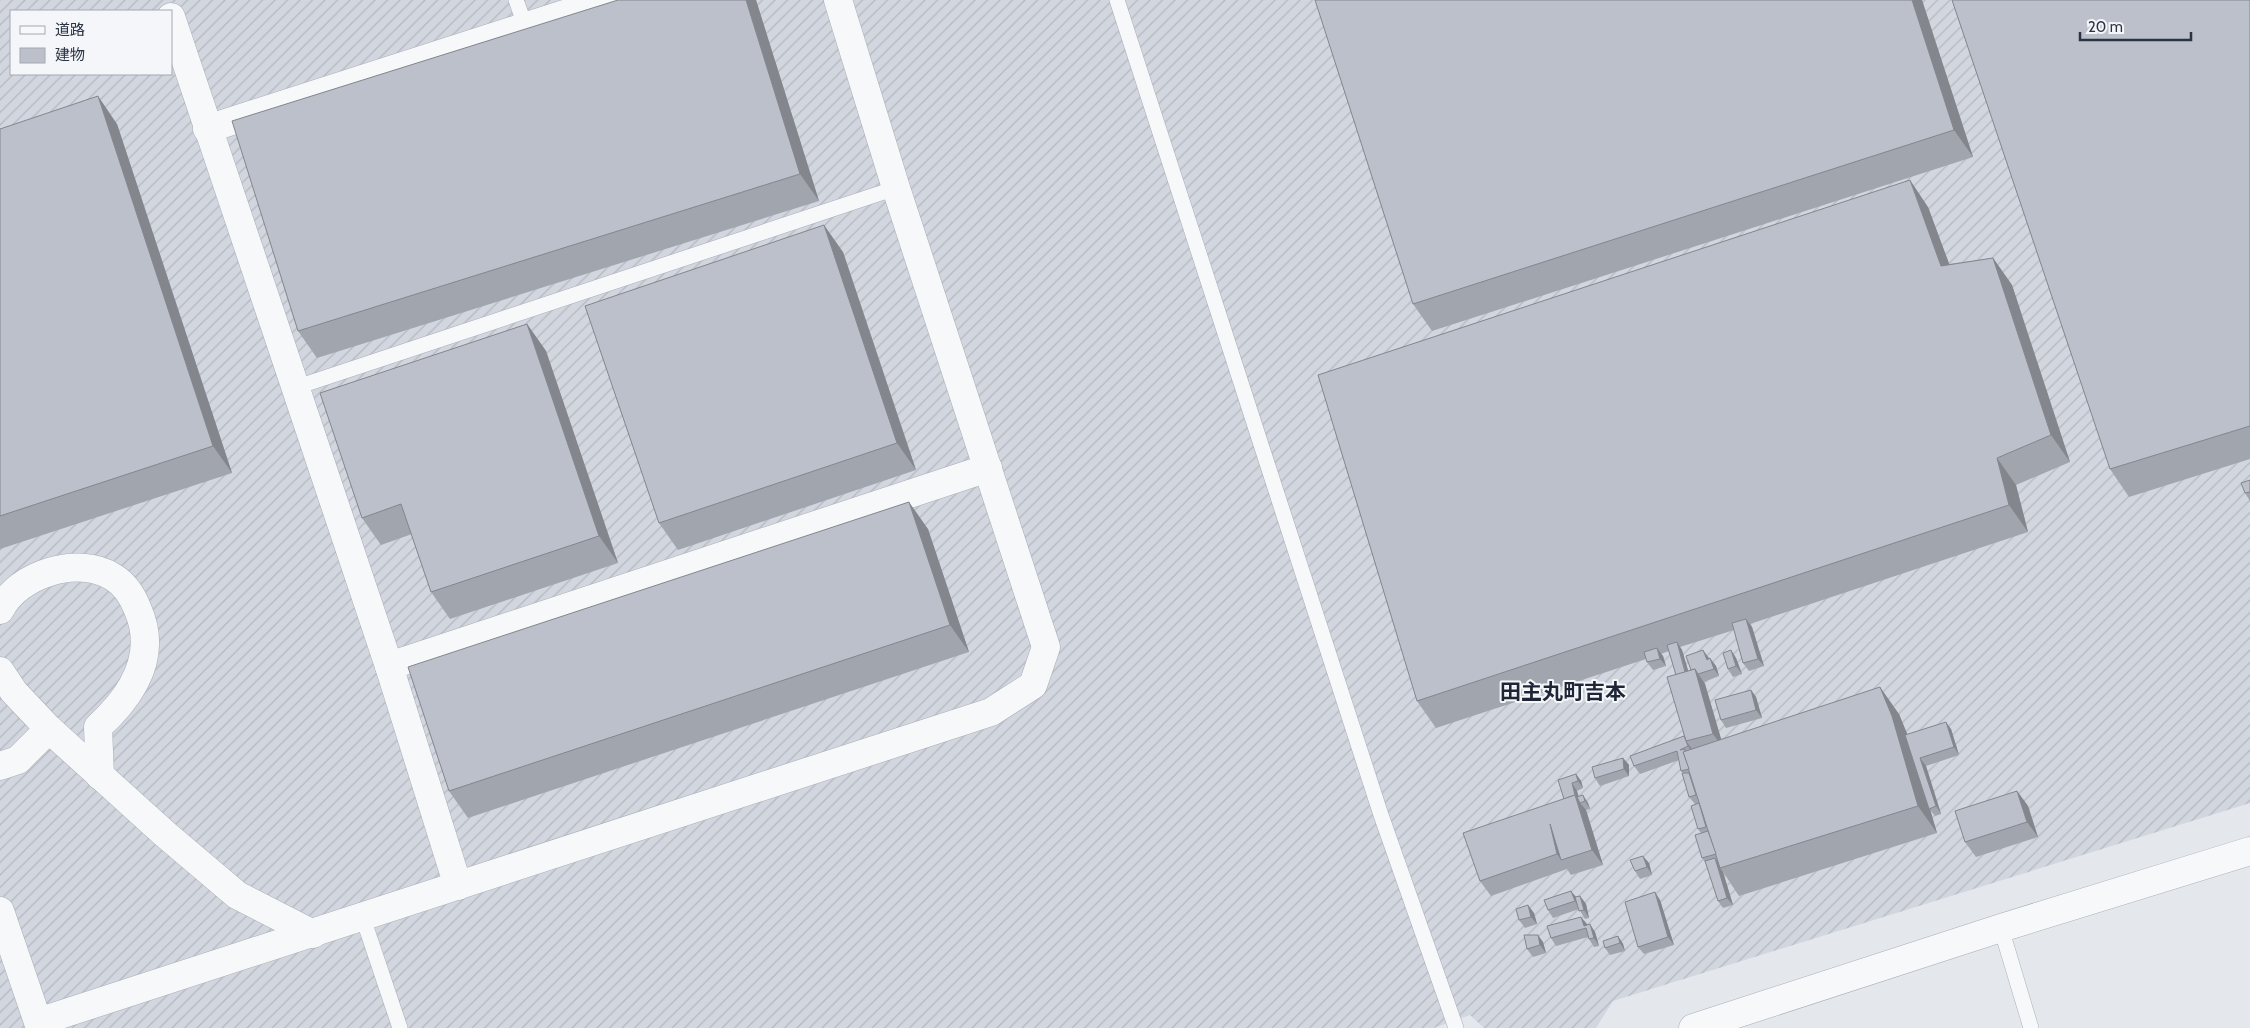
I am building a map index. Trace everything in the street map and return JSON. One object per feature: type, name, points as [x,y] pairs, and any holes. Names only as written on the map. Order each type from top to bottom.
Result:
[{"type":"street","points":[[207,128],[526,28],[608,0]]},
{"type":"street","points":[[0,912],[38,1022],[991,712],[1033,684],[1046,647],[896,188],[838,0]]},
{"type":"street","points":[[172,21],[389,666],[458,886]]},
{"type":"street","points":[[389,666],[988,468]]},
{"type":"street","points":[[0,610],[15,590],[27,581],[47,573],[69,569],[95,570],[108,574],[119,581],[130,594],[145,629],[145,653],[140,669],[128,694],[118,708],[98,727],[100,776]]},
{"type":"street","points":[[0,671],[14,692],[49,729],[164,834],[237,895],[313,934]]},
{"type":"street","points":[[0,766],[18,760],[49,729]]},
{"type":"street","points":[[1693,1028],[2001,928],[2250,851]]},
{"type":"lane","points":[[516,0],[526,28]]},
{"type":"lane","points":[[1117,0],[1382,815],[1456,1028]]},
{"type":"lane","points":[[294,388],[896,188]]},
{"type":"lane","points":[[362,916],[400,1028]]},
{"type":"lane","points":[[2001,928],[2031,1028]]},
{"type":"shaded area","points":[[0,0],[2250,0],[2250,803],[1613,1001],[1596,1028],[1484,1028],[1470,1015],[1434,1028],[0,1028]]},
{"type":"building","points":[[618,0],[746,0],[800,174],[298,331],[232,121]]},
{"type":"building","points":[[1315,0],[1912,0],[1954,130],[1413,304]]},
{"type":"building","points":[[1952,0],[2250,0],[2250,426],[2110,469]]},
{"type":"building","points":[[98,96],[213,446],[0,516],[0,129]]},
{"type":"building","points":[[1910,180],[1941,266],[1993,258],[2051,435],[1997,458],[2009,505],[1417,701],[1318,375]]},
{"type":"building","points":[[824,225],[897,443],[659,523],[585,306]]},
{"type":"building","points":[[527,324],[599,536],[431,592],[401,504],[362,518],[320,393]]},
{"type":"building","points":[[2250,480],[2250,492],[2245,493],[2241,483]]},
{"type":"building","points":[[909,502],[950,625],[449,791],[408,667]]},
{"type":"building","points":[[1746,619],[1758,659],[1743,663],[1732,623]]},
{"type":"building","points":[[1677,642],[1685,672],[1676,675],[1667,645]]},
{"type":"building","points":[[1657,648],[1660,659],[1647,662],[1644,652]]},
{"type":"building","points":[[1703,650],[1707,660],[1710,658],[1714,669],[1698,674],[1695,669],[1691,670],[1686,656]]},
{"type":"building","points":[[1731,650],[1736,666],[1728,669],[1723,653]]},
{"type":"building","points":[[1695,669],[1713,734],[1686,741],[1667,677]]},
{"type":"building","points":[[1880,687],[1892,716],[1918,806],[1720,868],[1683,752]]},
{"type":"building","points":[[1751,690],[1756,710],[1721,720],[1715,700]]},
{"type":"building","points":[[1946,722],[1954,747],[1920,758],[1936,806],[1929,809],[1905,735]]},
{"type":"building","points":[[1684,736],[1688,746],[1680,750],[1685,749],[1683,752],[1689,769],[1681,771],[1677,751],[1634,766],[1630,756]]},
{"type":"building","points":[[1623,758],[1624,769],[1595,778],[1592,767]]},
{"type":"building","points":[[1682,773],[1689,773],[1696,795],[1689,797]]},
{"type":"building","points":[[1576,774],[1578,781],[1572,783],[1575,795],[1564,799],[1558,780]]},
{"type":"building","points":[[2017,791],[2027,822],[1965,842],[1955,811]]},
{"type":"building","points":[[1575,795],[1592,850],[1561,860],[1550,824],[1557,854],[1480,881],[1463,833]]},
{"type":"building","points":[[1583,795],[1585,801],[1580,803],[1577,797]]},
{"type":"building","points":[[1699,803],[1706,827],[1698,829],[1691,806]]},
{"type":"building","points":[[1708,831],[1716,854],[1702,858],[1695,835]]},
{"type":"building","points":[[1643,856],[1647,867],[1635,871],[1630,860]]},
{"type":"building","points":[[1715,858],[1727,898],[1718,901],[1705,861]]},
{"type":"building","points":[[1571,891],[1575,901],[1548,910],[1544,900]]},
{"type":"building","points":[[1655,892],[1668,937],[1638,947],[1625,902]]},
{"type":"building","points":[[1580,896],[1584,910],[1579,911],[1575,897]]},
{"type":"building","points":[[1528,905],[1531,917],[1519,920],[1516,909]]},
{"type":"building","points":[[1581,917],[1584,926],[1590,924],[1594,938],[1589,939],[1586,928],[1551,938],[1547,926]]},
{"type":"building","points":[[1524,935],[1538,935],[1540,945],[1527,949]]},
{"type":"building","points":[[1618,936],[1620,943],[1605,948],[1603,941]]},
{"type":"district","name":"田主丸町吉本","points":[[1563,692]]}]
